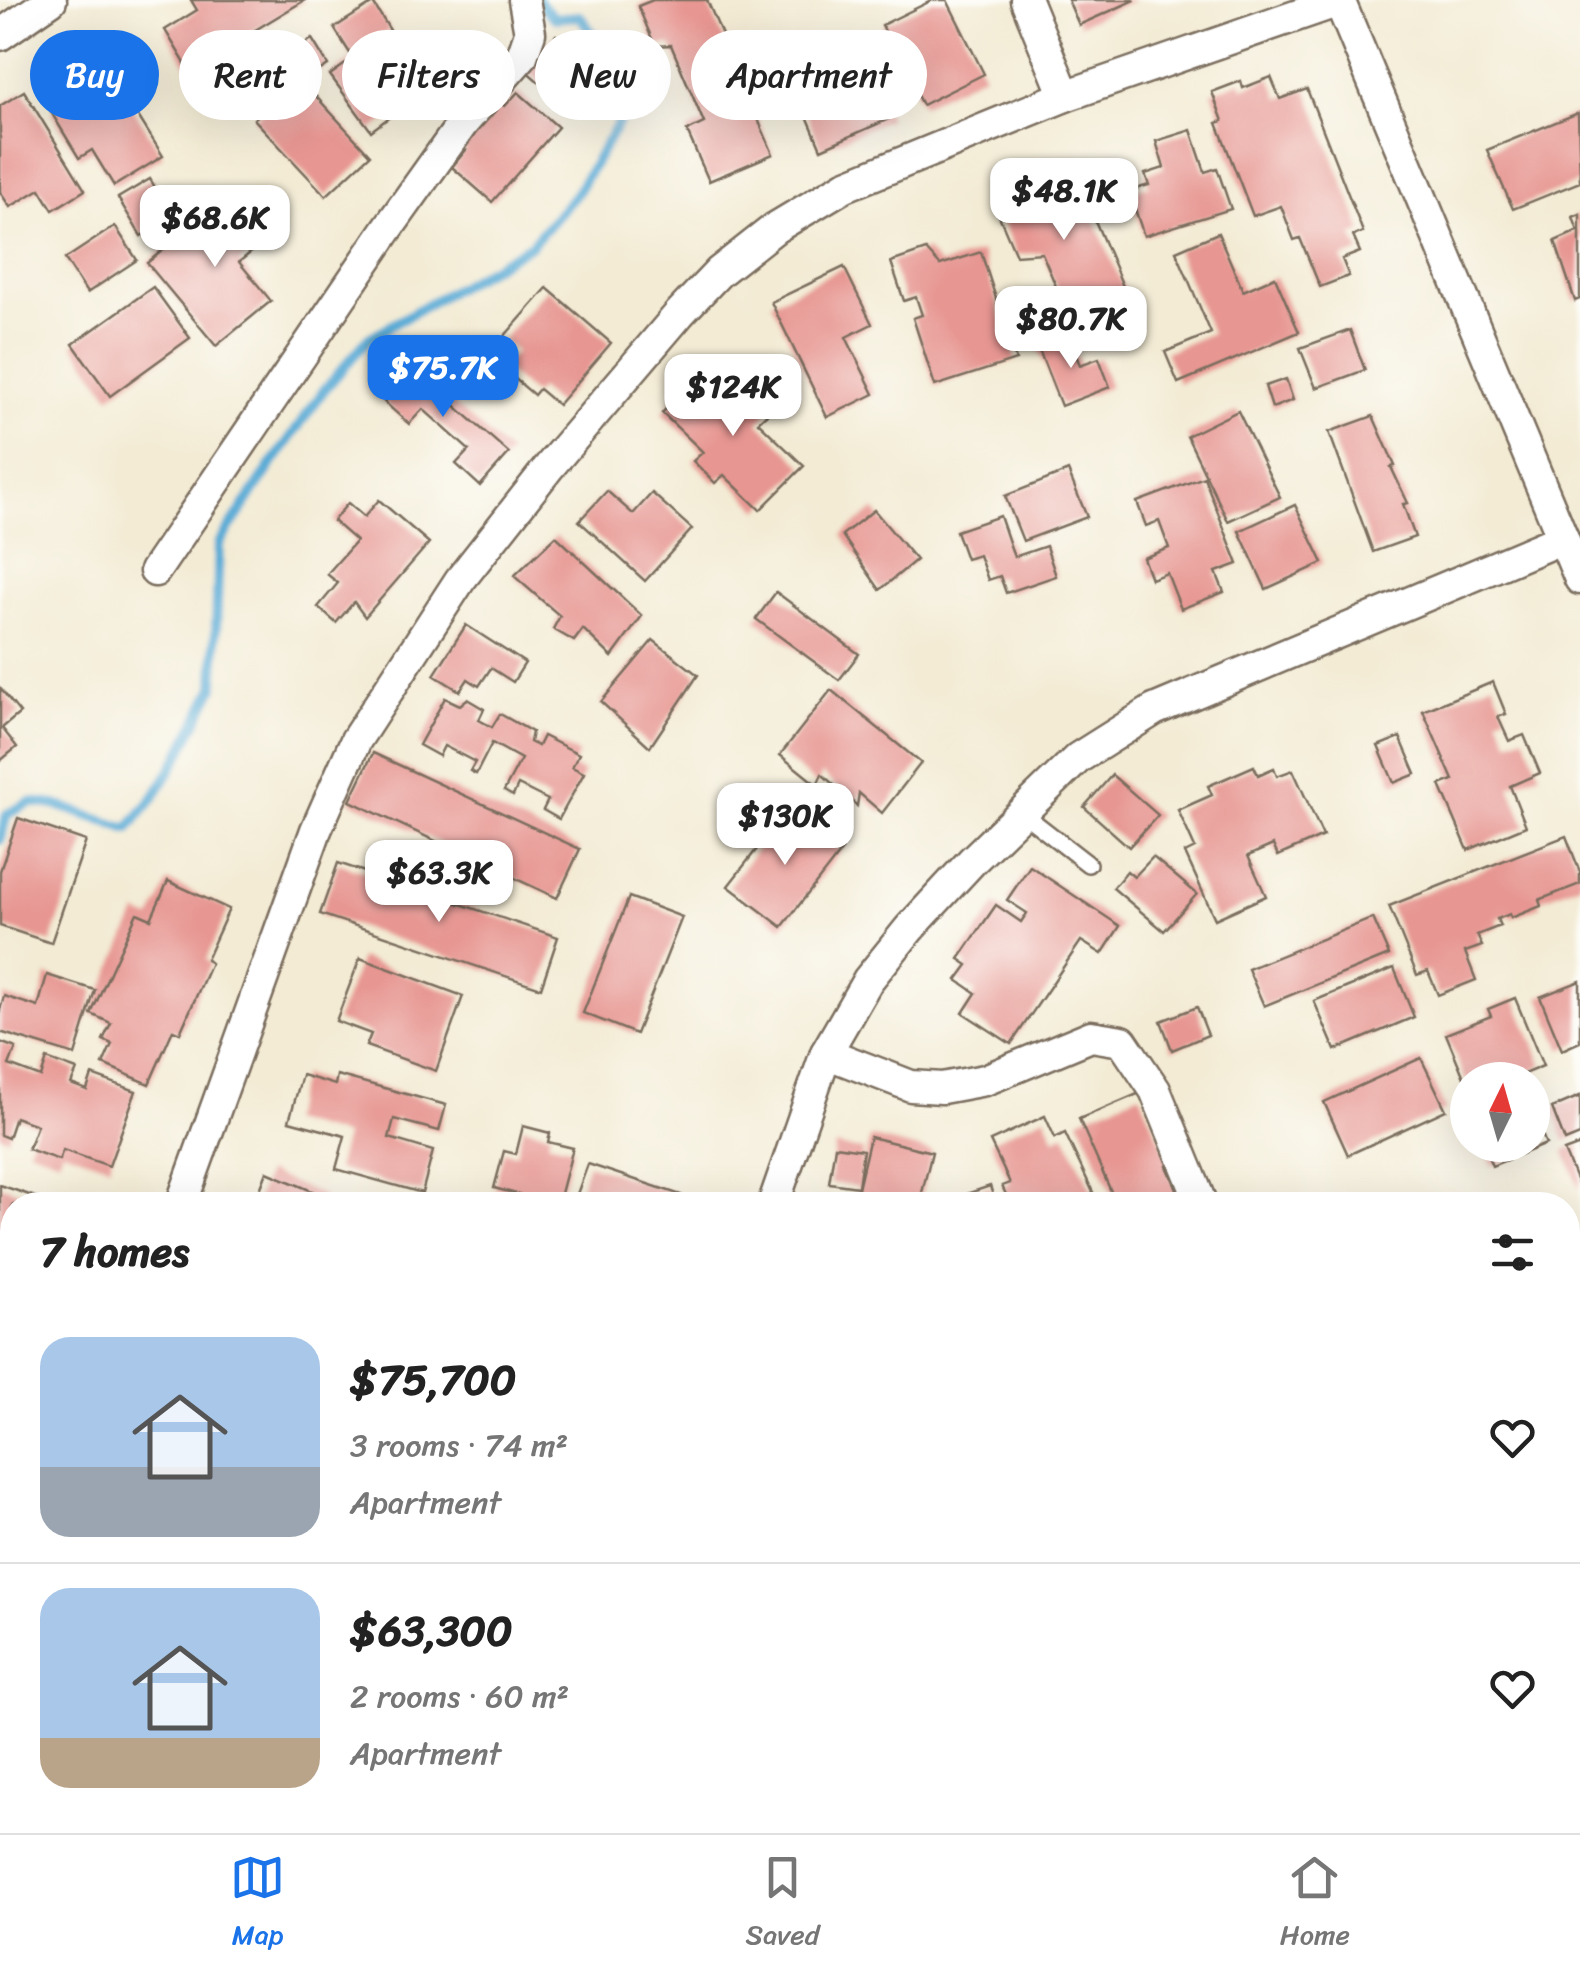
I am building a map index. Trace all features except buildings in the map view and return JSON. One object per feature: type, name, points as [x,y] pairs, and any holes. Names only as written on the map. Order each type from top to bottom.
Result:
[{"type":"street","points":[[0,35],[51,0]]},
{"type":"street","points":[[155,571],[386,231],[463,123],[522,56],[530,33],[524,0]]},
{"type":"street","points":[[1026,0],[1065,96]]},
{"type":"street","points":[[186,1192],[316,830],[356,740],[460,580],[548,467],[680,313],[720,272],[776,228],[844,186],[1065,96],[1339,0],[1580,579]]},
{"type":"street","points":[[778,1192],[826,1053],[868,980],[898,942],[1078,758],[1154,710],[1563,538]]},
{"type":"street","points":[[826,1053],[911,1086],[942,1088],[985,1080],[1091,1036],[1122,1042],[1161,1102],[1197,1192]]},
{"type":"lane","points":[[1021,812],[1088,864]]},
{"type":"waterway","points":[[0,840],[7,814],[31,802],[56,805],[128,829],[178,758],[214,687],[219,544],[324,390],[369,338],[531,245],[575,195],[621,119],[629,85],[580,16],[555,18],[537,0]]}]
